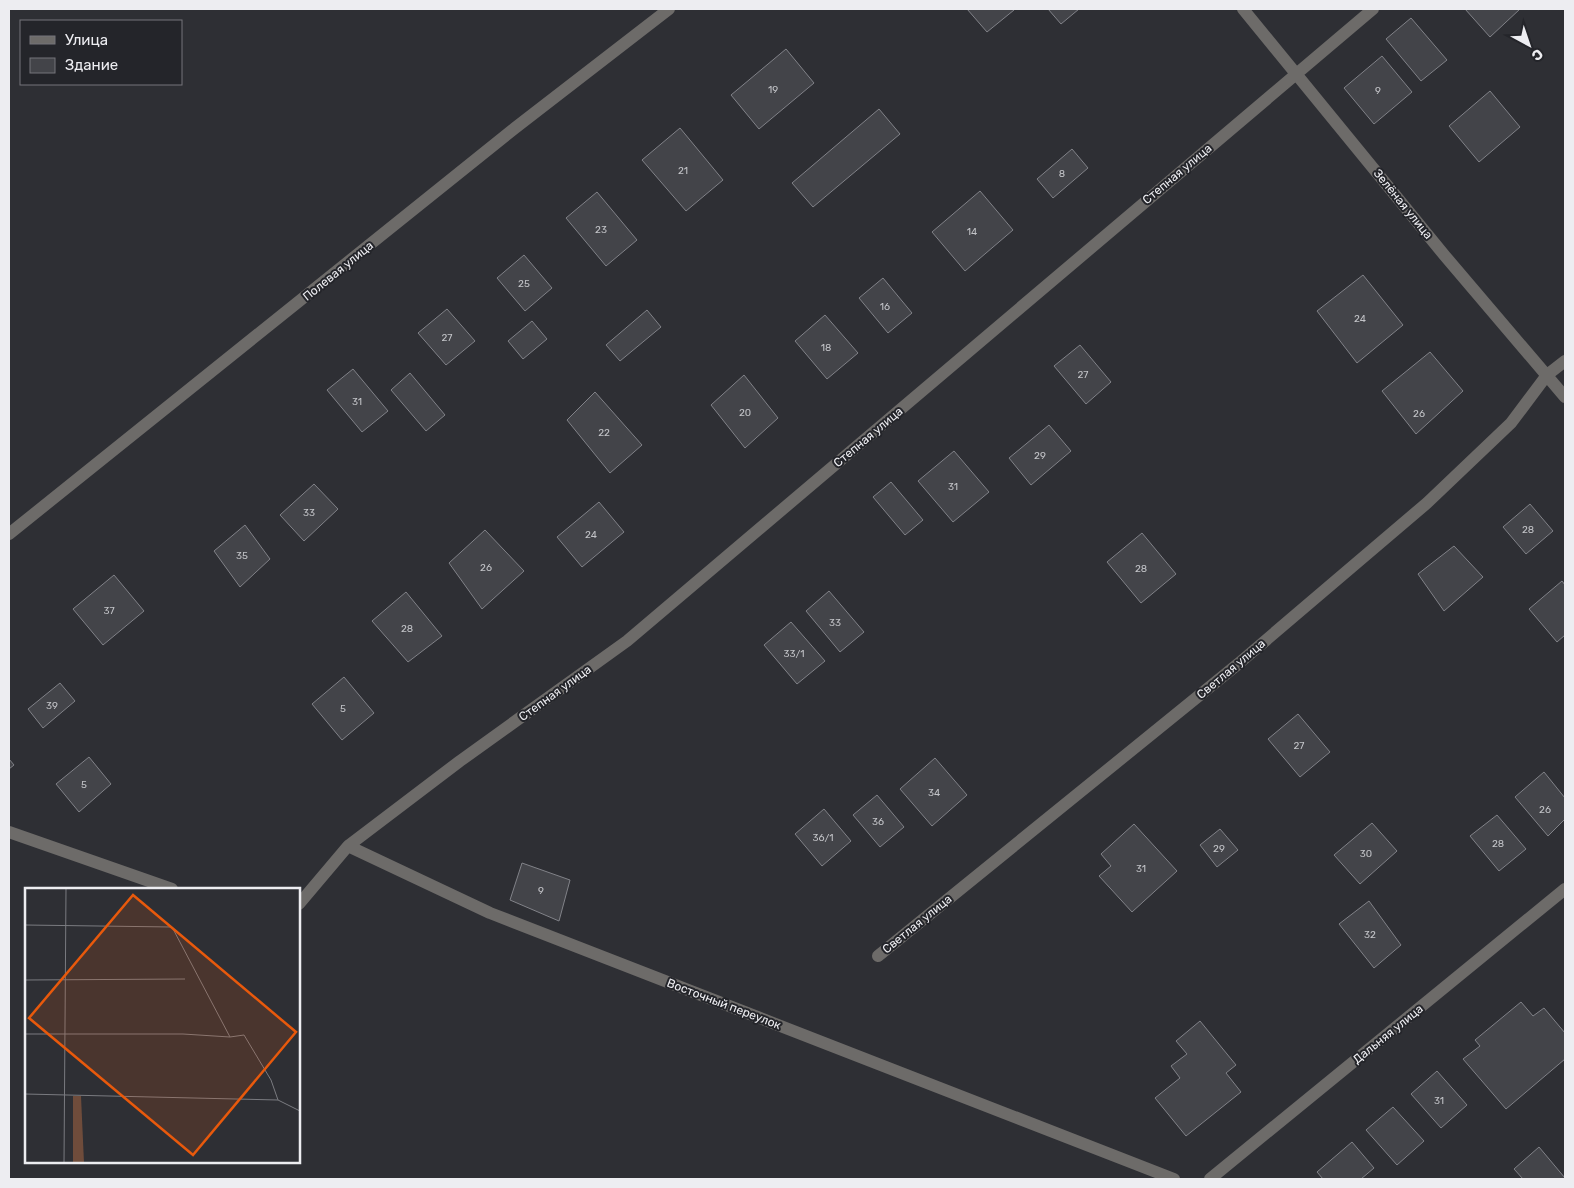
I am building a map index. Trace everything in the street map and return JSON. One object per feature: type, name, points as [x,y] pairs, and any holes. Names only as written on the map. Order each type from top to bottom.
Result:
[{"type":"street","name":"Полевая улица","points":[[9,534],[515,128],[668,9]]},
{"type":"street","name":"Зелёная улица","points":[[1243,9],[1445,256],[1565,397]]},
{"type":"street","name":"Степная улица","points":[[348,846],[460,761],[627,641],[1296,73],[1374,9]]},
{"type":"street","name":"Светлая улица","points":[[878,956],[1238,664],[1427,503],[1511,423],[1547,376],[1565,361]]},
{"type":"street","points":[[9,832],[169,888]]},
{"type":"street","points":[[300,903],[348,846]]},
{"type":"street","name":"Восточный переулок","points":[[348,846],[490,912],[1174,1179]]},
{"type":"street","name":"Дальняя улица","points":[[1210,1179],[1565,889]]},
{"type":"building","points":[[967,9],[1012,9],[1014,10],[987,32]]},
{"type":"building","points":[[1048,9],[1079,9],[1061,24]]},
{"type":"building","points":[[1465,9],[1520,9],[1490,37]]},
{"type":"building","points":[[1411,18],[1447,60],[1421,81],[1386,39]]},
{"type":"building","points":[[786,49],[814,83],[759,129],[731,95]]},
{"type":"building","points":[[1382,56],[1412,92],[1374,124],[1344,88]]},
{"type":"building","points":[[1490,91],[1520,127],[1479,162],[1449,126]]},
{"type":"building","points":[[879,109],[900,134],[813,207],[792,183]]},
{"type":"building","points":[[680,128],[723,180],[686,211],[642,160]]},
{"type":"building","points":[[1072,149],[1088,168],[1053,198],[1037,179]]},
{"type":"building","points":[[980,191],[1013,230],[965,271],[932,232]]},
{"type":"building","points":[[597,192],[637,240],[606,266],[566,218]]},
{"type":"building","points":[[524,255],[552,288],[525,311],[497,278]]},
{"type":"building","points":[[1363,275],[1403,325],[1357,363],[1317,311]]},
{"type":"building","points":[[883,278],[912,313],[888,333],[859,298]]},
{"type":"building","points":[[447,309],[475,341],[446,365],[418,333]]},
{"type":"building","points":[[647,310],[661,327],[620,361],[606,345]]},
{"type":"building","points":[[825,315],[858,353],[827,379],[795,341]]},
{"type":"building","points":[[532,321],[547,339],[523,359],[508,341]]},
{"type":"building","points":[[1080,345],[1111,382],[1086,404],[1054,366]]},
{"type":"building","points":[[1430,352],[1463,391],[1416,434],[1382,391]]},
{"type":"building","points":[[353,369],[388,411],[362,432],[327,390]]},
{"type":"building","points":[[410,373],[445,415],[426,431],[391,390]]},
{"type":"building","points":[[744,375],[778,418],[745,448],[711,405]]},
{"type":"building","points":[[595,392],[642,445],[610,473],[567,420]]},
{"type":"building","points":[[1049,425],[1071,451],[1031,485],[1009,458]]},
{"type":"building","points":[[954,451],[989,492],[953,522],[918,481]]},
{"type":"building","points":[[891,482],[923,520],[905,535],[873,497]]},
{"type":"building","points":[[314,484],[338,509],[304,541],[280,515]]},
{"type":"building","points":[[599,502],[624,532],[582,567],[557,537]]},
{"type":"building","points":[[1530,504],[1553,531],[1526,554],[1503,527]]},
{"type":"building","points":[[245,525],[270,559],[240,587],[214,551]]},
{"type":"building","points":[[485,530],[524,571],[482,609],[449,563]]},
{"type":"building","points":[[1142,533],[1176,574],[1141,603],[1107,562]]},
{"type":"building","points":[[1454,546],[1483,577],[1444,611],[1418,574]]},
{"type":"building","points":[[114,575],[144,611],[103,645],[73,609]]},
{"type":"building","points":[[1562,581],[1565,585],[1565,635],[1557,642],[1529,609]]},
{"type":"building","points":[[829,591],[864,632],[840,652],[806,611]]},
{"type":"building","points":[[406,592],[442,636],[408,662],[372,621]]},
{"type":"building","points":[[791,622],[825,661],[797,684],[764,645]]},
{"type":"building","points":[[344,677],[374,713],[342,740],[312,704]]},
{"type":"building","points":[[60,683],[75,701],[43,728],[28,709]]},
{"type":"building","points":[[1298,714],[1330,752],[1300,777],[1268,739]]},
{"type":"building","points":[[89,757],[111,784],[79,812],[56,784]]},
{"type":"building","points":[[935,758],[967,795],[932,826],[900,789]]},
{"type":"building","points":[[9,759],[14,765],[9,769]]},
{"type":"building","points":[[1544,772],[1565,798],[1565,819],[1548,836],[1515,797]]},
{"type":"building","points":[[877,795],[904,827],[880,847],[853,815]]},
{"type":"building","points":[[824,809],[851,841],[822,866],[795,834]]},
{"type":"building","points":[[1497,815],[1526,849],[1499,871],[1470,836]]},
{"type":"building","points":[[1372,823],[1397,851],[1360,884],[1334,855]]},
{"type":"building","points":[[1134,824],[1177,871],[1132,912],[1099,876],[1111,866],[1101,854]]},
{"type":"building","points":[[1220,829],[1238,850],[1217,867],[1200,845]]},
{"type":"building","points":[[522,863],[570,880],[559,921],[510,900]]},
{"type":"building","points":[[1369,901],[1401,945],[1374,968],[1339,924]]},
{"type":"building","points":[[1521,1002],[1533,1016],[1544,1008],[1565,1033],[1565,1059],[1506,1109],[1463,1059],[1480,1046],[1475,1040]]},
{"type":"building","points":[[1200,1021],[1236,1065],[1226,1073],[1241,1092],[1186,1136],[1155,1098],[1180,1078],[1171,1066],[1187,1054],[1176,1041]]},
{"type":"building","points":[[1437,1071],[1467,1105],[1441,1128],[1411,1094]]},
{"type":"building","points":[[1393,1107],[1424,1141],[1397,1165],[1366,1130]]},
{"type":"building","points":[[1352,1142],[1374,1168],[1361,1179],[1323,1179],[1317,1172]]},
{"type":"building","points":[[1539,1147],[1565,1179],[1523,1179],[1514,1169]]}]
